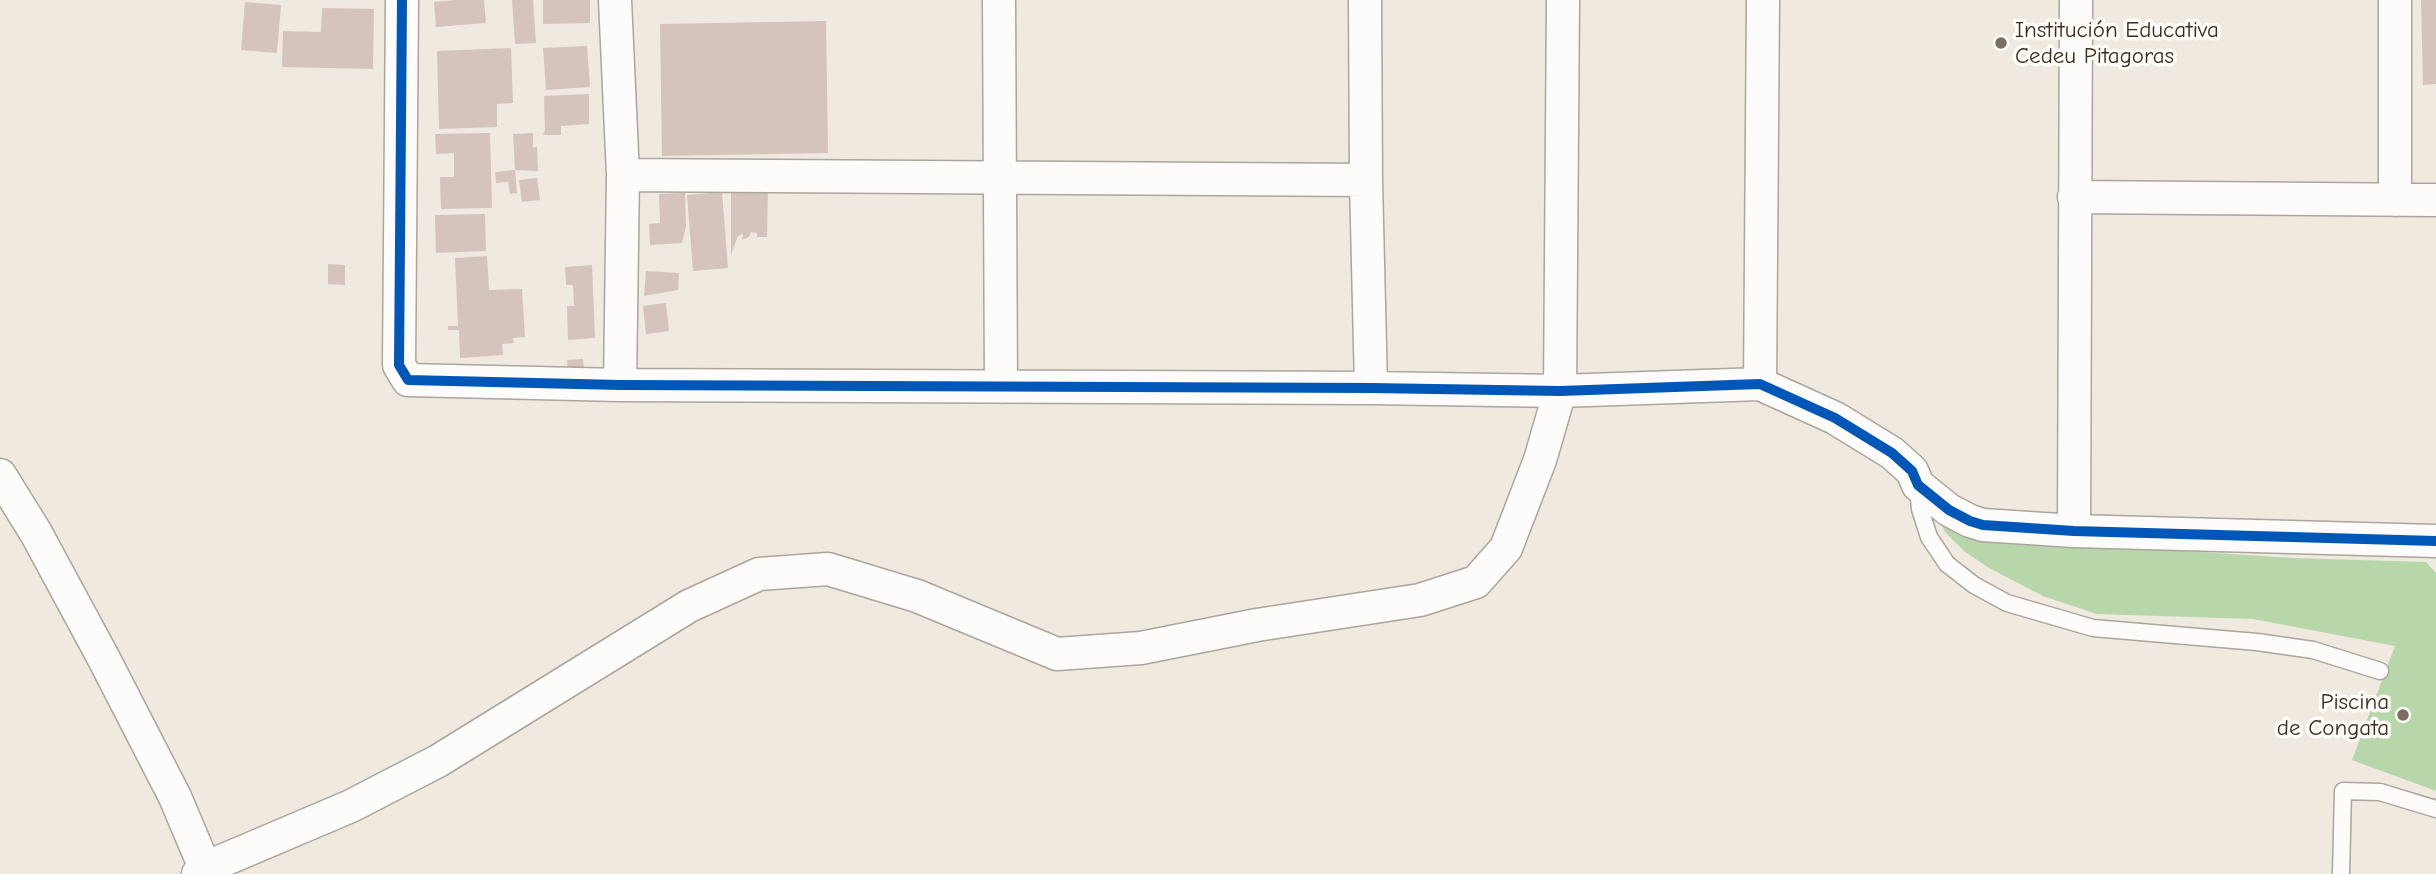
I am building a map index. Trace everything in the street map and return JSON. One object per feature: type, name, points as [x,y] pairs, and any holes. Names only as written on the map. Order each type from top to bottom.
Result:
[{"type":"street","points":[[402,0],[399,365],[408,380],[620,385],[1560,391],[1760,384],[1835,418],[1892,453],[1912,471],[1918,485],[1949,510],[1970,522],[2074,531],[2436,541]]},
{"type":"street","points":[[615,0],[623,175],[620,385]]},
{"type":"street","points":[[999,0],[1000,387]]},
{"type":"street","points":[[1365,0],[1371,388]]},
{"type":"street","points":[[0,475],[36,533],[175,797],[201,871],[351,806],[438,761],[689,606],[759,574],[828,569],[917,596],[1057,654],[1141,648],[1257,625],[1420,600],[1476,582],[1506,548],[1541,460],[1560,391],[1563,0]]},
{"type":"street","points":[[1760,384],[1763,0]]},
{"type":"street","points":[[2074,531],[2076,0]]},
{"type":"street","points":[[2395,0],[2395,200]]},
{"type":"street","points":[[623,175],[1366,180]]},
{"type":"street","points":[[2074,197],[2436,200]]},
{"type":"lane","points":[[1918,485],[1920,509],[1930,537],[1947,564],[1974,585],[2007,603],[2093,628],[2257,642],[2313,650],[2380,671]]},
{"type":"lane","points":[[2340,874],[2343,791],[2380,792],[2436,809]]},
{"type":"green space","points":[[1942,519],[1983,541],[2008,544],[2426,562],[2436,573],[2436,791],[2352,760],[2395,646],[2253,619],[2097,614],[2043,596],[1989,568],[1964,551],[1945,532]]},
{"type":"building","points":[[484,0],[486,23],[436,27],[434,2]]},
{"type":"building","points":[[512,0],[533,0],[536,43],[515,44]]},
{"type":"building","points":[[543,0],[590,0],[590,23],[543,24]]},
{"type":"building","points":[[2421,0],[2436,0],[2436,84],[2423,85]]},
{"type":"building","points":[[245,2],[281,5],[277,53],[241,50]]},
{"type":"building","points":[[322,8],[374,9],[373,69],[282,67],[283,31],[321,32]]},
{"type":"building","points":[[826,21],[828,153],[662,156],[660,24]]},
{"type":"building","points":[[587,46],[590,87],[546,90],[543,48]]},
{"type":"building","points":[[511,48],[513,103],[497,104],[497,127],[439,129],[437,51]]},
{"type":"building","points":[[589,94],[589,124],[561,126],[561,135],[543,135],[544,96]]},
{"type":"building","points":[[490,133],[492,208],[441,209],[440,177],[454,177],[454,153],[436,154],[435,134]]},
{"type":"building","points":[[533,133],[533,148],[537,147],[538,171],[515,170],[513,134]]},
{"type":"building","points":[[515,170],[517,193],[510,194],[508,182],[496,183],[495,172]]},
{"type":"building","points":[[537,178],[540,200],[522,202],[519,180]]},
{"type":"building","points":[[731,189],[768,189],[767,237],[757,237],[757,233],[751,232],[749,237],[742,240],[743,234],[738,236],[731,255]]},
{"type":"building","points":[[722,192],[728,268],[693,271],[687,195]]},
{"type":"building","points":[[685,193],[686,226],[682,243],[650,245],[649,224],[660,223],[659,194]]},
{"type":"building","points":[[485,214],[486,251],[436,253],[435,215]]},
{"type":"building","points":[[487,256],[489,290],[522,289],[525,337],[513,338],[514,343],[502,344],[503,355],[460,358],[459,330],[448,330],[448,326],[458,326],[455,258]]},
{"type":"building","points":[[328,264],[345,265],[345,285],[328,284]]},
{"type":"building","points":[[592,265],[595,338],[568,340],[567,306],[574,306],[573,285],[566,285],[565,267]]},
{"type":"building","points":[[646,271],[679,273],[678,290],[644,296]]},
{"type":"building","points":[[666,303],[669,331],[646,334],[643,306]]},
{"type":"building","points":[[583,359],[584,370],[568,372],[567,360]]},
{"type":"cycle path","points":[[402,0],[399,365],[408,380],[620,385],[1560,391],[1760,384],[1835,418],[1892,453],[1912,471],[1918,485],[1949,510],[1983,525],[2074,531],[2436,541]]},
{"type":"place","name":"Institución Educativa Cedeu Pitagoras","points":[[2001,43]]},
{"type":"place","name":"Piscina de Congata","points":[[2403,715]]}]
